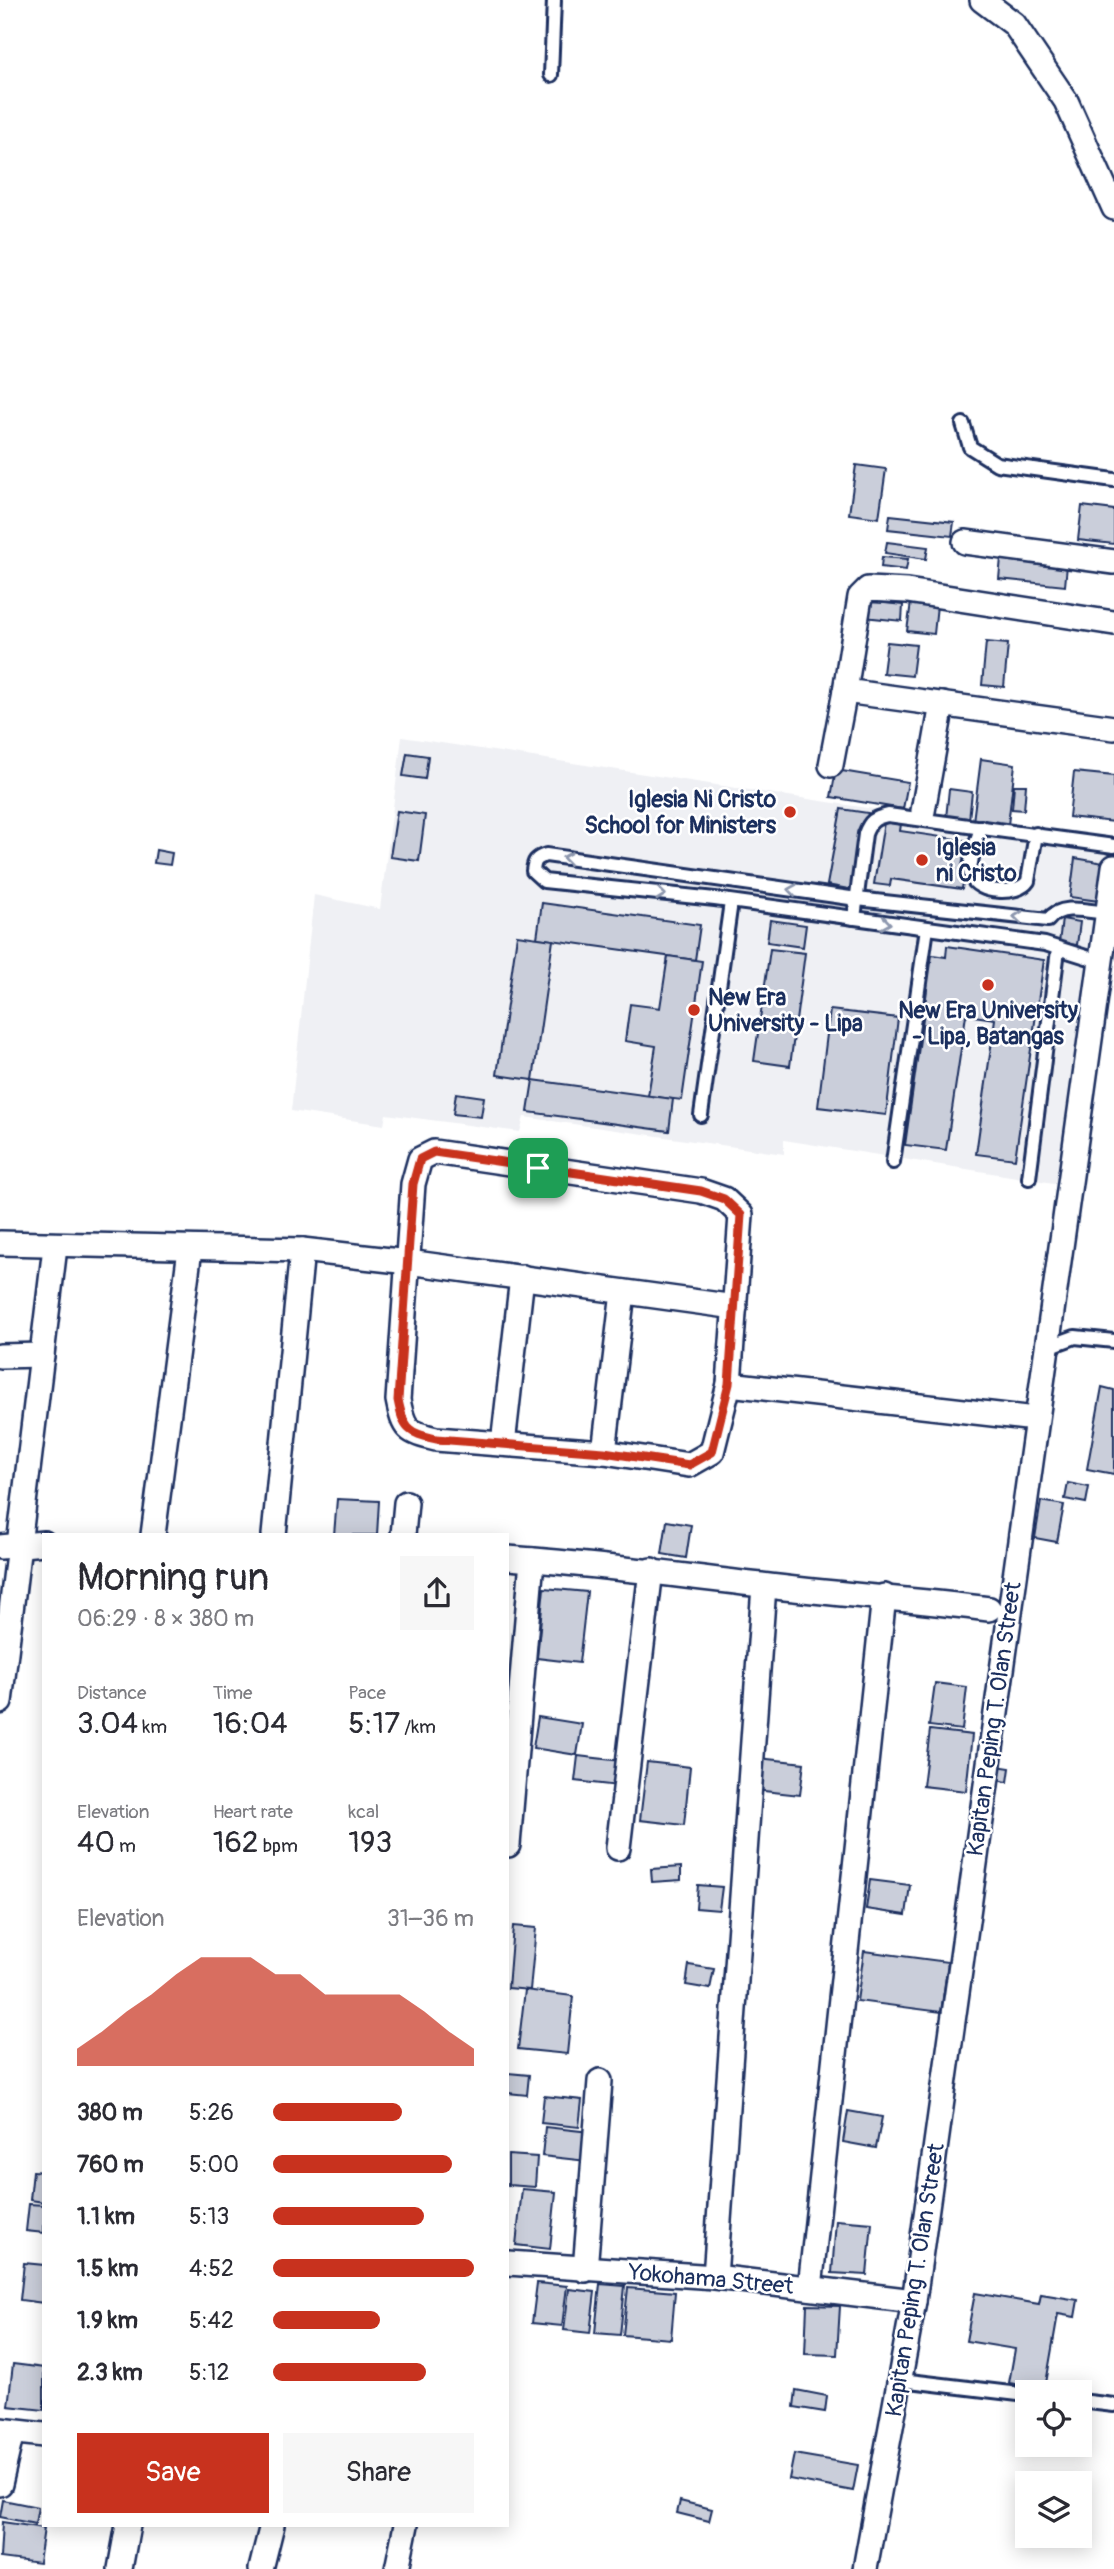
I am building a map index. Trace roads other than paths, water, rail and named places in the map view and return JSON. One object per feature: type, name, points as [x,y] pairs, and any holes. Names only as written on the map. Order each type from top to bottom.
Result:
[{"type":"street","points":[[982,0],[1014,24],[1066,101],[1114,208]]},
{"type":"street","points":[[965,542],[1114,562]]},
{"type":"street","points":[[831,765],[860,597],[867,589],[907,592],[1114,623]]},
{"type":"street","points":[[845,691],[1114,728]]},
{"type":"street","points":[[923,811],[942,704]]},
{"type":"street","name":"Kapitan Peping T. Olan Street","points":[[865,2569],[914,2301],[1114,867]]},
{"type":"street","points":[[434,1152],[701,1191],[724,1199],[741,1215],[735,1307],[729,1384],[712,1452],[689,1465],[604,1452],[424,1436],[411,1433],[402,1421],[398,1400],[413,1184],[420,1159],[434,1152]]},
{"type":"street","points":[[0,1243],[55,1247],[302,1250],[735,1307]]},
{"type":"street","points":[[0,1702],[9,1546],[42,1355],[55,1247]]},
{"type":"street","points":[[153,1533],[190,1249]]},
{"type":"street","points":[[274,1533],[302,1250]]},
{"type":"street","points":[[503,1444],[522,1277]]},
{"type":"street","points":[[604,1452],[623,1292]]},
{"type":"street","points":[[0,1356],[42,1355]]},
{"type":"street","points":[[729,1384],[1035,1419]]},
{"type":"street","points":[[403,1533],[406,1503]]},
{"type":"street","points":[[9,1546],[42,1543]]},
{"type":"street","points":[[509,1558],[651,1570],[764,1586],[884,1595],[989,1609]]},
{"type":"street","points":[[509,1833],[532,1560]]},
{"type":"street","points":[[618,1848],[651,1570]]},
{"type":"street","points":[[715,2277],[764,1586]]},
{"type":"street","points":[[810,2288],[884,1595]]},
{"type":"street","points":[[585,2270],[600,2081]]},
{"type":"street","name":"Yokohama Street","points":[[509,2263],[715,2277],[914,2301]]},
{"type":"street","points":[[0,2484],[6,2431],[42,2435]]},
{"type":"street","points":[[120,2569],[128,2527]]},
{"type":"street","points":[[261,2569],[272,2527]]},
{"type":"street","points":[[397,2569],[406,2527]]},
{"type":"lane","points":[[551,75],[555,0]]},
{"type":"lane","points":[[962,424],[970,447],[997,464],[1114,480]]},
{"type":"lane","points":[[854,918],[865,834],[869,822],[876,818],[888,815],[1114,846]]},
{"type":"lane","points":[[981,827],[971,869],[971,875],[981,887],[1018,890],[1024,887],[1028,881],[1036,834]]},
{"type":"lane","points":[[1048,920],[857,899],[546,855],[533,863],[533,871],[544,881],[715,899],[1045,944],[1099,961]]},
{"type":"lane","points":[[715,880],[715,899]]},
{"type":"lane","points":[[701,1115],[731,902]]},
{"type":"lane","points":[[1045,944],[1048,920],[1052,914],[1065,910],[1106,913]]},
{"type":"lane","points":[[892,1162],[927,928]]},
{"type":"lane","points":[[1029,1178],[1058,950]]},
{"type":"lane","points":[[1045,1348],[1075,1337],[1114,1341]]},
{"type":"lane","points":[[901,2380],[1015,2394]]},
{"type":"lane","points":[[1092,2402],[1114,2405]]},
{"type":"place","name":"Iglesia Ni Cristo School for Ministers","points":[[790,812]]},
{"type":"place","name":"Iglesia ni Cristo","points":[[922,860]]},
{"type":"place","name":"New Era University - Lipa, Batangas","points":[[988,985]]},
{"type":"place","name":"New Era University - Lipa","points":[[694,1010]]}]
